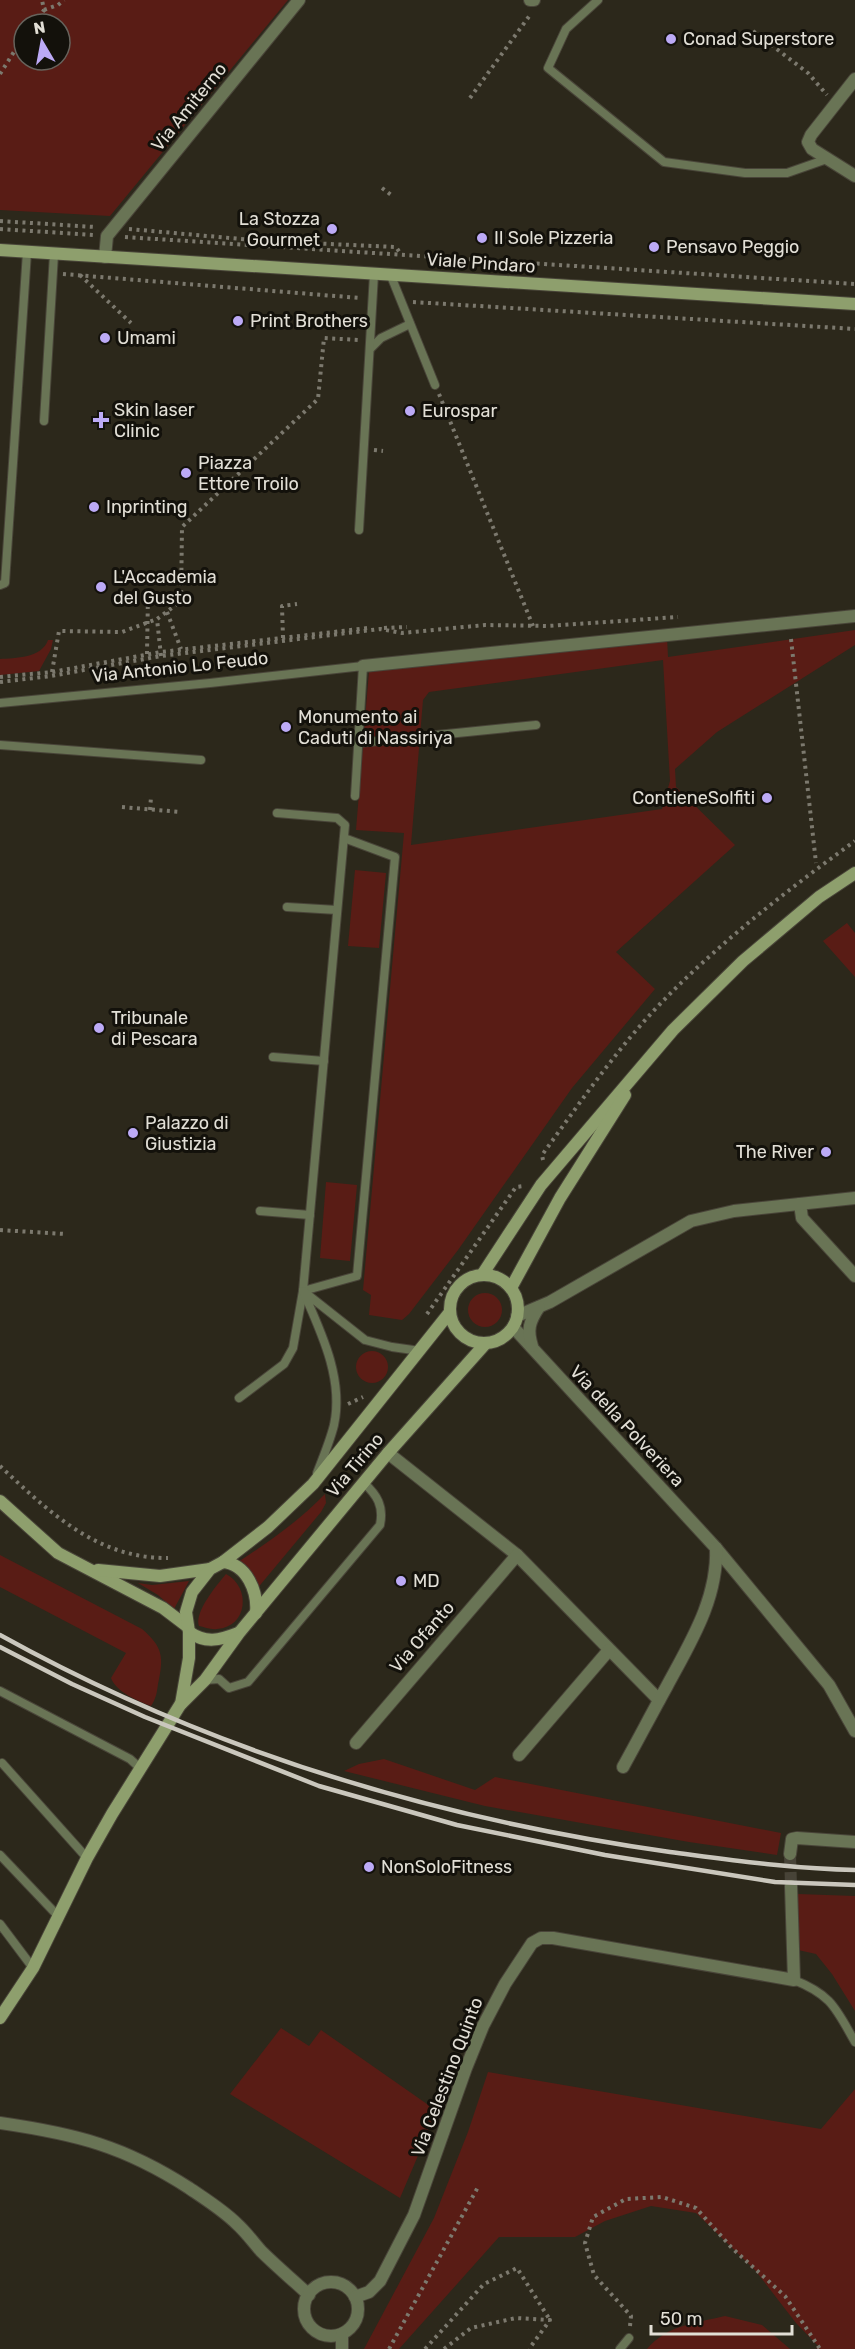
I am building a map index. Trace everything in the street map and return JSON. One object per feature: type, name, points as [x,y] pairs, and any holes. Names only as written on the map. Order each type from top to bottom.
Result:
[{"type":"street","name":"Via Amiterno","points":[[110,232],[299,0]]},
{"type":"street","points":[[855,79],[808,139],[812,149],[855,176]]},
{"type":"street","points":[[105,257],[110,232]]},
{"type":"street","name":"Viale Pindaro","points":[[0,250],[855,304]]},
{"type":"street","points":[[363,666],[855,616]]},
{"type":"street","points":[[482,1275],[541,1185],[650,1056],[743,961],[819,897],[855,873]]},
{"type":"street","points":[[511,1288],[560,1198],[650,1056]]},
{"type":"street","points":[[515,1322],[516,1297],[503,1281],[493,1276],[482,1275],[462,1283],[455,1291],[450,1312],[458,1331],[466,1338],[486,1343],[496,1341],[506,1335],[515,1322],[539,1306],[691,1221],[734,1211],[855,1198]]},
{"type":"street","points":[[800,1204],[802,1218],[855,1276]]},
{"type":"street","points":[[534,1350],[528,1333],[539,1306]]},
{"type":"street","name":"Via Tirino","points":[[223,1562],[268,1527],[314,1484],[450,1312]]},
{"type":"street","name":"Via della Polveriera","points":[[515,1322],[534,1350],[716,1548],[829,1685],[855,1731]]},
{"type":"street","name":"Via Tirino","points":[[256,1613],[388,1453],[486,1343]]},
{"type":"street","points":[[388,1453],[517,1555],[659,1700]]},
{"type":"street","points":[[0,1501],[52,1549],[163,1608],[197,1638],[210,1641],[221,1640],[239,1633]]},
{"type":"street","points":[[623,1767],[709,1602],[717,1566],[716,1548]]},
{"type":"street","name":"Via Ofanto","points":[[356,1743],[517,1555]]},
{"type":"street","points":[[0,2018],[33,1968],[87,1858],[140,1768],[180,1705],[205,1680],[256,1613],[255,1594],[246,1576],[234,1564],[223,1562],[210,1569],[160,1576],[88,1568]]},
{"type":"street","points":[[180,1705],[187,1676],[186,1612],[192,1592],[210,1569]]},
{"type":"street","points":[[519,1755],[609,1650]]},
{"type":"street","points":[[790,1854],[792,1839],[855,1842]]},
{"type":"street","points":[[791,1886],[794,1980]]},
{"type":"street","name":"Via Celestino Quinto","points":[[355,2297],[369,2292],[380,2281],[414,2215],[483,2026],[505,1984],[532,1942],[541,1938],[553,1938],[794,1980]]},
{"type":"street","points":[[0,2123],[55,2131],[95,2141],[126,2153],[168,2175],[204,2198],[236,2223],[262,2252],[309,2295]]},
{"type":"street","points":[[330,2283],[347,2288],[355,2297],[357,2315],[352,2326],[342,2334],[325,2335],[310,2326],[304,2307],[309,2295],[318,2286],[330,2283]]},
{"type":"street","points":[[342,2334],[342,2349]]},
{"type":"lane","points":[[598,0],[566,29],[548,68],[664,162],[745,173],[787,173],[827,159]]},
{"type":"lane","points":[[0,585],[4,583],[27,252]]},
{"type":"lane","points":[[44,421],[54,254]]},
{"type":"lane","points":[[359,530],[374,274]]},
{"type":"lane","points":[[391,276],[435,385]]},
{"type":"lane","points":[[370,349],[381,338],[410,324]]},
{"type":"lane","points":[[0,490],[10,490]]},
{"type":"lane","points":[[355,796],[363,666]]},
{"type":"lane","name":"Via Antonio Lo Feudo","points":[[0,703],[363,666]]},
{"type":"lane","points":[[358,743],[536,725]]},
{"type":"lane","points":[[0,745],[201,760]]},
{"type":"lane","points":[[239,1398],[284,1364],[293,1348],[303,1291],[345,825],[337,818],[277,813]]},
{"type":"lane","points":[[303,1291],[357,1276],[394,869],[395,857],[344,838]]},
{"type":"lane","points":[[287,907],[337,910]]},
{"type":"lane","points":[[273,1057],[324,1061]]},
{"type":"lane","points":[[260,1211],[310,1215]]},
{"type":"lane","points":[[303,1291],[365,1340],[420,1351]]},
{"type":"lane","points":[[303,1291],[322,1333],[334,1375],[336,1400],[334,1425],[314,1484]]},
{"type":"lane","points":[[205,1680],[219,1679],[230,1688],[242,1685],[253,1678],[380,1524],[382,1515],[380,1502],[375,1492],[364,1483]]},
{"type":"lane","points":[[0,1691],[130,1759],[140,1768]]},
{"type":"lane","points":[[2,1763],[87,1858]]},
{"type":"lane","points":[[0,1855],[58,1916]]},
{"type":"lane","points":[[0,1924],[33,1968]]},
{"type":"lane","points":[[794,1980],[815,1988],[831,2001],[855,2042]]},
{"type":"lane","points":[[620,2349],[629,2338]]},
{"type":"path","points":[[42,0],[44,10],[64,0]]},
{"type":"path","points":[[470,98],[532,3]]},
{"type":"path","points":[[753,31],[808,73],[836,103]]},
{"type":"path","points":[[0,74],[12,55]]},
{"type":"path","points":[[382,188],[394,197]]},
{"type":"path","points":[[0,220],[110,232],[400,254],[855,284]]},
{"type":"path","points":[[0,230],[110,232],[396,247],[400,254]]},
{"type":"path","points":[[53,273],[373,299]]},
{"type":"path","points":[[80,275],[131,323]]},
{"type":"path","points":[[401,301],[855,329]]},
{"type":"path","points":[[52,672],[59,632],[122,632],[157,619],[181,601],[182,526],[318,399],[324,338],[364,341]]},
{"type":"path","points":[[435,385],[533,626]]},
{"type":"path","points":[[147,654],[148,594]]},
{"type":"path","points":[[283,639],[282,606],[297,604]]},
{"type":"path","points":[[167,612],[181,649]]},
{"type":"path","points":[[0,680],[51,676],[181,649],[380,629],[402,633],[485,625],[533,626],[685,616]]},
{"type":"path","points":[[157,619],[161,654]]},
{"type":"path","points":[[0,680],[147,654],[283,639],[356,628],[407,627]]},
{"type":"path","points":[[790,639],[816,863]]},
{"type":"path","points":[[150,810],[152,797]]},
{"type":"path","points":[[122,807],[181,812]]},
{"type":"path","points":[[0,1230],[65,1234]]},
{"type":"path","points":[[0,1466],[46,1509],[85,1537],[114,1550],[137,1556],[171,1558]]},
{"type":"path","points":[[389,2349],[478,2187]]},
{"type":"path","points":[[629,2338],[631,2316],[594,2275],[585,2243],[593,2217],[626,2199],[662,2197],[696,2208],[732,2248],[785,2296],[820,2349]]},
{"type":"path","points":[[425,2349],[484,2284],[517,2268],[550,2320]]},
{"type":"path","points":[[444,2349],[471,2328],[516,2318],[550,2320]]},
{"type":"path","points":[[529,2349],[550,2320]]},
{"type":"shaded area","points":[[0,0],[288,0],[110,216],[0,210]]},
{"type":"shaded area","points":[[855,630],[855,645],[717,732],[675,769],[676,787],[735,845],[616,952],[655,989],[572,1088],[458,1250],[409,1314],[402,1320],[369,1315],[371,1295],[363,1290],[404,833],[356,830],[370,659],[667,637],[668,657]],"holes":[[[663,660],[670,781],[662,809],[411,845],[423,700],[429,692]]]},
{"type":"shaded area","points":[[48,640],[53,640],[51,649],[39,671],[0,675],[0,659],[34,654],[45,646]]},
{"type":"shaded area","points":[[355,870],[386,873],[379,948],[348,946]]},
{"type":"shaded area","points":[[847,923],[855,933],[855,977],[823,941]]},
{"type":"shaded area","points":[[326,1182],[357,1185],[350,1261],[320,1258]]},
{"type":"shaded area","points":[[485,1293],[497,1298],[502,1310],[497,1322],[485,1327],[473,1322],[468,1310],[473,1298]]},
{"type":"shaded area","points":[[372,1351],[384,1355],[388,1367],[384,1379],[372,1383],[360,1379],[356,1367],[360,1355]]},
{"type":"shaded area","points":[[325,1494],[326,1503],[321,1512],[256,1590],[238,1562],[284,1530]]},
{"type":"shaded area","points":[[0,1555],[142,1629],[149,1635],[158,1647],[161,1659],[157,1693],[151,1706],[122,1692],[111,1678],[126,1653],[0,1587]]},
{"type":"shaded area","points":[[226,1574],[240,1588],[242,1606],[240,1614],[227,1627],[210,1629],[199,1626],[198,1620],[203,1606]]},
{"type":"shaded area","points":[[189,1581],[174,1609],[158,1595],[138,1583],[152,1585]]},
{"type":"shaded area","points":[[384,1759],[475,1790],[495,1777],[781,1833],[777,1855],[485,1806],[344,1771],[359,1764]]},
{"type":"shaded area","points":[[798,1894],[855,1896],[855,2011],[832,1974],[816,1954],[798,1950]]},
{"type":"shaded area","points":[[281,2028],[309,2046],[321,2030],[437,2111],[400,2198],[230,2094]]},
{"type":"shaded area","points":[[488,2072],[821,2129],[855,2089],[855,2349],[816,2349],[819,2347],[796,2323],[755,2270],[696,2213],[651,2206],[605,2221],[575,2237],[499,2237],[399,2349],[364,2349],[434,2218],[468,2132]]},
{"type":"shaded area","points":[[725,2316],[762,2325],[790,2349],[647,2349],[673,2330]]},
{"type":"tunnel","points":[[790,1854],[791,1886]]},
{"type":"railway","points":[[0,1635],[79,1676],[159,1713],[325,1774],[410,1799],[583,1838],[670,1852],[786,1866],[855,1870]]},
{"type":"railway","points":[[0,1647],[72,1684],[145,1717],[319,1786],[457,1825],[605,1855],[775,1882],[855,1885]]},
{"type":"place","name":"Conad Superstore","points":[[671,39]]},
{"type":"place","name":"La Stozza Gourmet","points":[[332,229]]},
{"type":"place","name":"Il Sole Pizzeria","points":[[482,238]]},
{"type":"place","name":"Pensavo Peggio","points":[[654,247]]},
{"type":"place","name":"Print Brothers","points":[[238,321]]},
{"type":"place","name":"Umami","points":[[105,338]]},
{"type":"place","name":"Eurospar","points":[[410,411]]},
{"type":"place","name":"Skin laser Clinic","points":[[101,420]]},
{"type":"place","name":"Piazza Ettore Troilo","points":[[186,473]]},
{"type":"place","name":"Inprinting","points":[[94,507]]},
{"type":"place","name":"L'Accademia del Gusto","points":[[101,587]]},
{"type":"place","name":"Monumento ai Caduti di Nassiriya","points":[[286,727]]},
{"type":"place","name":"ContieneSolfiti","points":[[767,798]]},
{"type":"place","name":"Tribunale di Pescara","points":[[99,1028]]},
{"type":"place","name":"Palazzo di Giustizia","points":[[133,1133]]},
{"type":"place","name":"The River","points":[[826,1152]]},
{"type":"place","name":"MD","points":[[401,1581]]},
{"type":"place","name":"NonSoloFitness","points":[[369,1867]]}]
